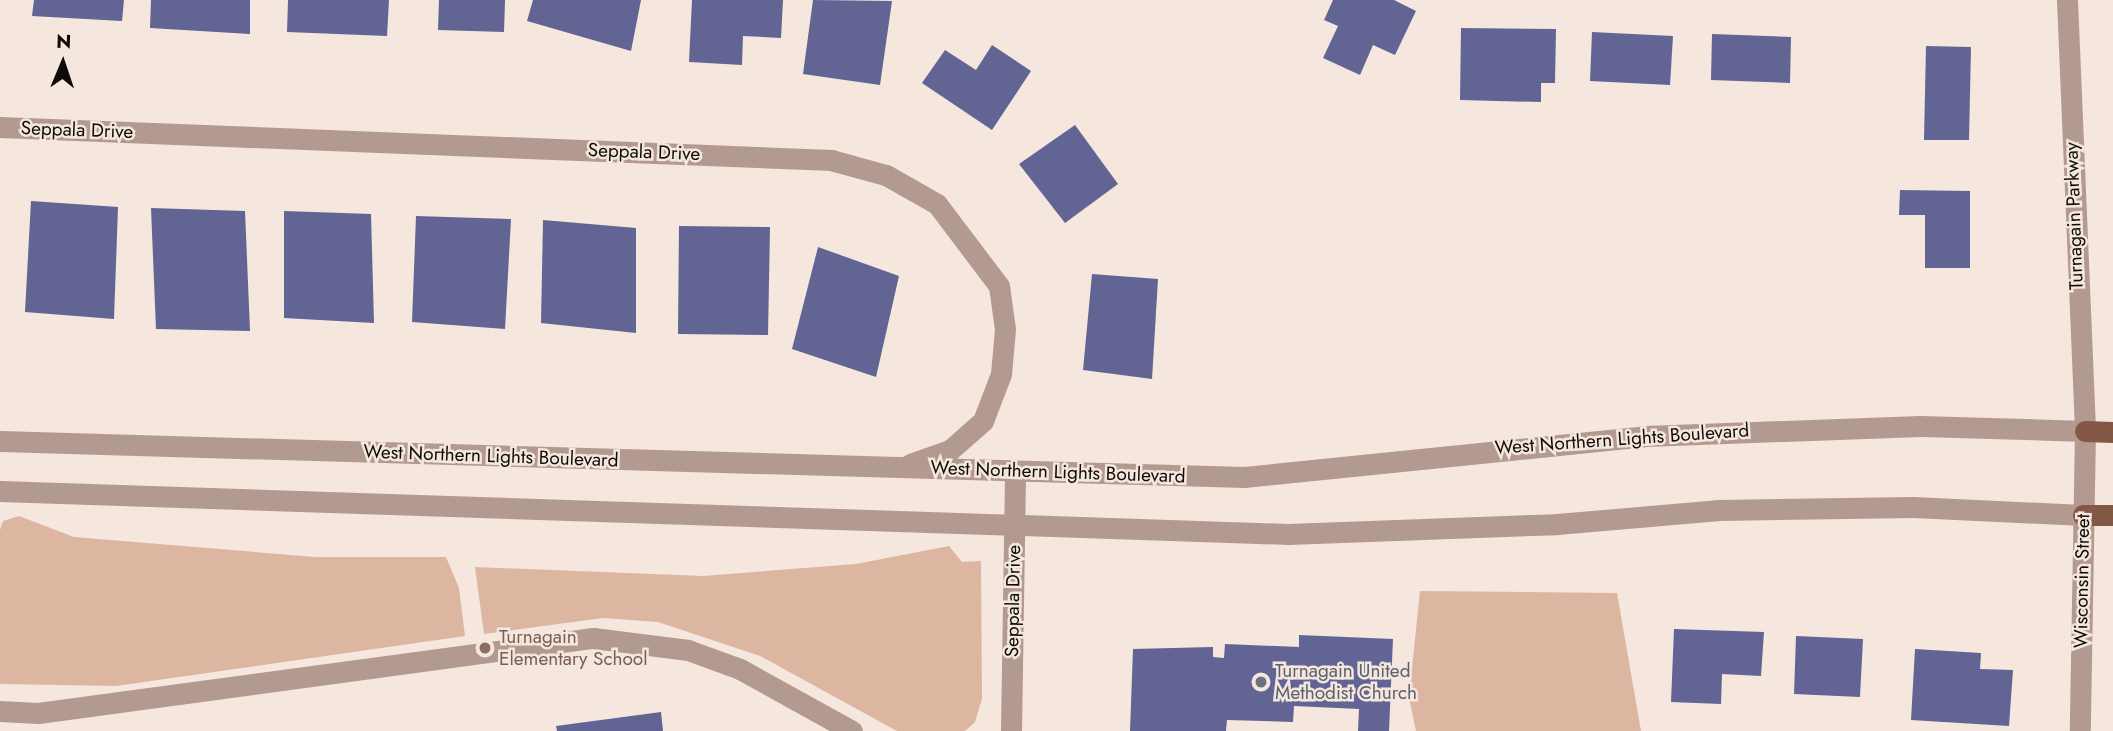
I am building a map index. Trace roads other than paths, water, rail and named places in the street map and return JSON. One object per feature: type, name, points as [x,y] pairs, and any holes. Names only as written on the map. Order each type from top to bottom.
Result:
[{"type":"main road","name":"West Northern Lights Boulevard","points":[[2085,431],[2113,432]]},
{"type":"main road","points":[[2082,514],[2113,515]]},
{"type":"street","name":"Turnagain Parkway","points":[[2067,0],[2085,431]]},
{"type":"street","name":"Seppala Drive","points":[[0,127],[831,160],[886,175],[937,204],[999,286],[1005,329],[1001,374],[983,421],[950,450],[898,468]]},
{"type":"street","name":"West Northern Lights Boulevard","points":[[0,441],[1244,478],[1646,436],[1920,426],[2085,431]]},
{"type":"street","name":"Wisconsin Street","points":[[2080,731],[2085,431]]},
{"type":"street","name":"Seppala Drive","points":[[1011,731],[1015,471]]},
{"type":"street","points":[[0,491],[1014,530],[1288,534],[1871,507],[2082,514]]},
{"type":"street","points":[[0,711],[38,722],[593,638],[688,650],[740,669],[852,731]]},
{"type":"place","name":"Turnagain Elementary School","points":[[485,648]]},
{"type":"place","name":"Turnagain United Methodist Church","points":[[1261,682]]}]
